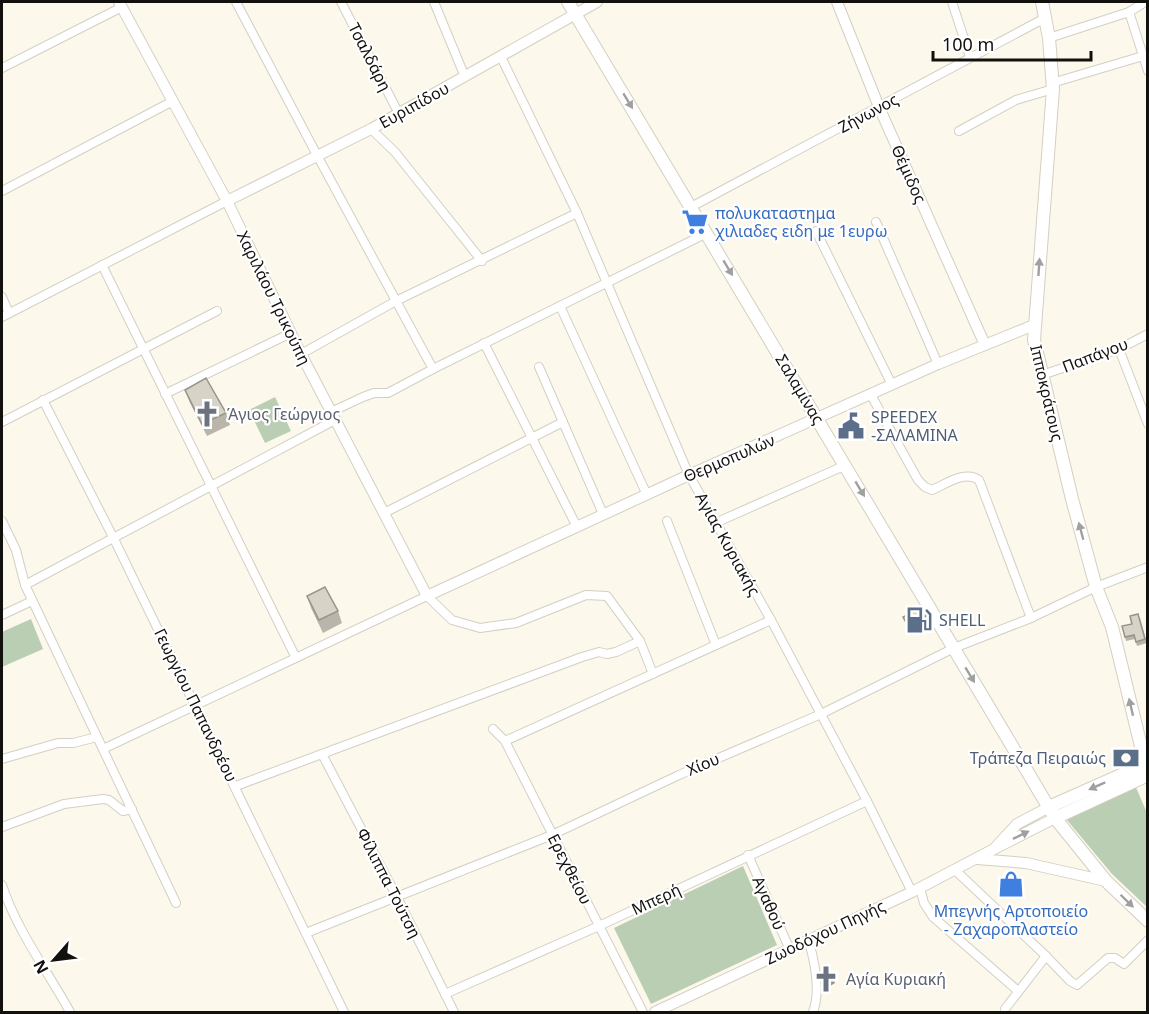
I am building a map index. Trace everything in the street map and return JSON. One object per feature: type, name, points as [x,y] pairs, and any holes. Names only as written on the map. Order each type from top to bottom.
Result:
[{"type":"main road","name":"Σαλαμίνας","points":[[568,2],[1052,812],[1106,881],[1148,921]]},
{"type":"main road","name":"Ιπποκράτους","points":[[1042,2],[1049,38],[1052,86],[1050,145],[1034,340],[1072,499],[1096,587],[1112,627],[1147,769]]},
{"type":"main road","name":"Ζωοδόχου Πηγής","points":[[1052,812],[1147,769]]},
{"type":"street","points":[[236,2],[433,369]]},
{"type":"street","name":"Τσαλδάρη","points":[[341,2],[398,112]]},
{"type":"street","points":[[434,2],[465,77]]},
{"type":"street","name":"Ευριπίδου","points":[[227,201],[371,129],[597,2]]},
{"type":"street","name":"Θέμιδος","points":[[837,2],[879,107],[985,345]]},
{"type":"street","points":[[952,2],[970,57]]},
{"type":"street","points":[[1049,38],[1129,12],[1145,2]]},
{"type":"street","points":[[2,68],[121,4]]},
{"type":"street","name":"Χαριλάου Τρικούπη","points":[[121,4],[227,201],[301,354],[427,596]]},
{"type":"street","points":[[1129,12],[1148,71]]},
{"type":"street","name":"Ζήνωνος","points":[[691,207],[1045,18]]},
{"type":"street","points":[[959,131],[1016,100],[1143,56]]},
{"type":"street","name":"Αγίας Κυριακής","points":[[501,57],[577,213],[689,474],[771,620],[916,890],[933,917],[1018,991]]},
{"type":"street","points":[[2,191],[173,101]]},
{"type":"street","points":[[371,129],[395,152],[482,261]]},
{"type":"street","points":[[2,297],[5,315],[227,201]]},
{"type":"street","points":[[301,354],[396,302],[577,213]]},
{"type":"street","points":[[876,222],[938,364]]},
{"type":"street","points":[[816,231],[892,385]]},
{"type":"street","points":[[25,585],[211,487],[363,397],[374,393],[388,393],[707,233]]},
{"type":"street","points":[[102,265],[296,658]]},
{"type":"street","points":[[560,306],[646,495]]},
{"type":"street","points":[[2,422],[217,311]]},
{"type":"street","name":"Θερμοπυλών","points":[[427,596],[689,474],[818,419],[938,364],[1034,325]]},
{"type":"street","points":[[165,394],[291,333]]},
{"type":"street","name":"Παπάγου","points":[[1042,375],[1119,349],[1148,334]]},
{"type":"street","points":[[484,343],[577,527]]},
{"type":"street","points":[[1119,349],[1148,424]]},
{"type":"street","points":[[539,367],[603,514]]},
{"type":"street","points":[[871,395],[918,480],[925,487],[932,490],[965,476],[973,475],[979,480],[1031,618]]},
{"type":"street","name":"Γεωργίου Παπανδρέου","points":[[43,400],[236,786],[344,1012]]},
{"type":"street","points":[[384,513],[564,422]]},
{"type":"street","points":[[715,523],[846,465]]},
{"type":"street","points":[[2,521],[16,550],[25,585],[32,601],[176,903]]},
{"type":"street","points":[[667,521],[716,645]]},
{"type":"street","name":"Χίου","points":[[306,933],[552,834],[679,775],[821,714],[954,648],[1031,618],[1096,587],[1148,567]]},
{"type":"street","points":[[103,749],[427,596],[452,620],[480,628],[516,623],[586,596],[607,596],[640,641],[653,674]]},
{"type":"street","points":[[2,615],[32,601]]},
{"type":"street","points":[[505,741],[771,620]]},
{"type":"street","points":[[236,786],[582,657],[599,652],[607,654],[616,652],[640,641]]},
{"type":"street","name":"Ερεχθείου","points":[[493,729],[505,741],[642,1012]]},
{"type":"street","points":[[2,759],[58,742],[73,743],[97,737]]},
{"type":"street","name":"Φίλιππα Τούτση","points":[[322,754],[454,1012]]},
{"type":"street","points":[[2,827],[64,804],[103,799],[109,800],[123,811],[132,809]]},
{"type":"street","name":"Μπερή","points":[[445,994],[599,926],[867,801]]},
{"type":"street","name":"Ζωοδόχου Πηγής","points":[[655,1012],[916,890],[994,849],[1017,824],[1052,812]]},
{"type":"street","name":"Αγαθού","points":[[748,855],[790,950]]},
{"type":"street","points":[[977,859],[1026,863],[1106,881]]},
{"type":"street","points":[[955,870],[1070,981],[1077,985],[1108,958],[1115,958],[1124,964],[1148,940]]},
{"type":"street","points":[[2,885],[19,925],[70,1012]]},
{"type":"street","points":[[809,942],[816,987],[816,1006],[813,1012]]},
{"type":"street","points":[[1005,1009],[1046,956]]},
{"type":"green space","points":[[275,397],[291,431],[265,443],[249,410]]},
{"type":"green space","points":[[31,619],[43,649],[2,667],[2,632]]},
{"type":"green space","points":[[1135,785],[1147,813],[1147,907],[1112,874],[1066,816]]},
{"type":"green space","points":[[743,866],[777,945],[651,1004],[614,928]]},
{"type":"building","points":[[206,378],[226,413],[202,424],[185,390]]},
{"type":"building","points":[[325,587],[338,611],[319,620],[307,596]]},
{"type":"building","points":[[921,608],[926,616],[908,626],[903,617]]},
{"type":"building","points":[[1138,614],[1145,639],[1136,642],[1134,635],[1125,637],[1122,626],[1132,624],[1130,616]]},
{"type":"building","points":[[827,969],[833,979],[825,984],[821,974]]},
{"type":"place","name":"πολυκαταστημα χιλιαδες ειδη με 1ευρω","points":[[695,222]]},
{"type":"place","name":"Άγιος Γεώργιος","points":[[207,414]]},
{"type":"place","name":"SPEEDEX -ΣΑΛΑΜΙΝΑ","points":[[851,426]]},
{"type":"place","name":"SHELL","points":[[919,620]]},
{"type":"place","name":"Τράπεζα Πειραιώς","points":[[1126,758]]},
{"type":"place","name":"Μπεγνής Αρτοποιείο - Ζαχαροπλαστείο","points":[[1011,884]]},
{"type":"place","name":"Αγία Κυριακή","points":[[826,979]]}]
